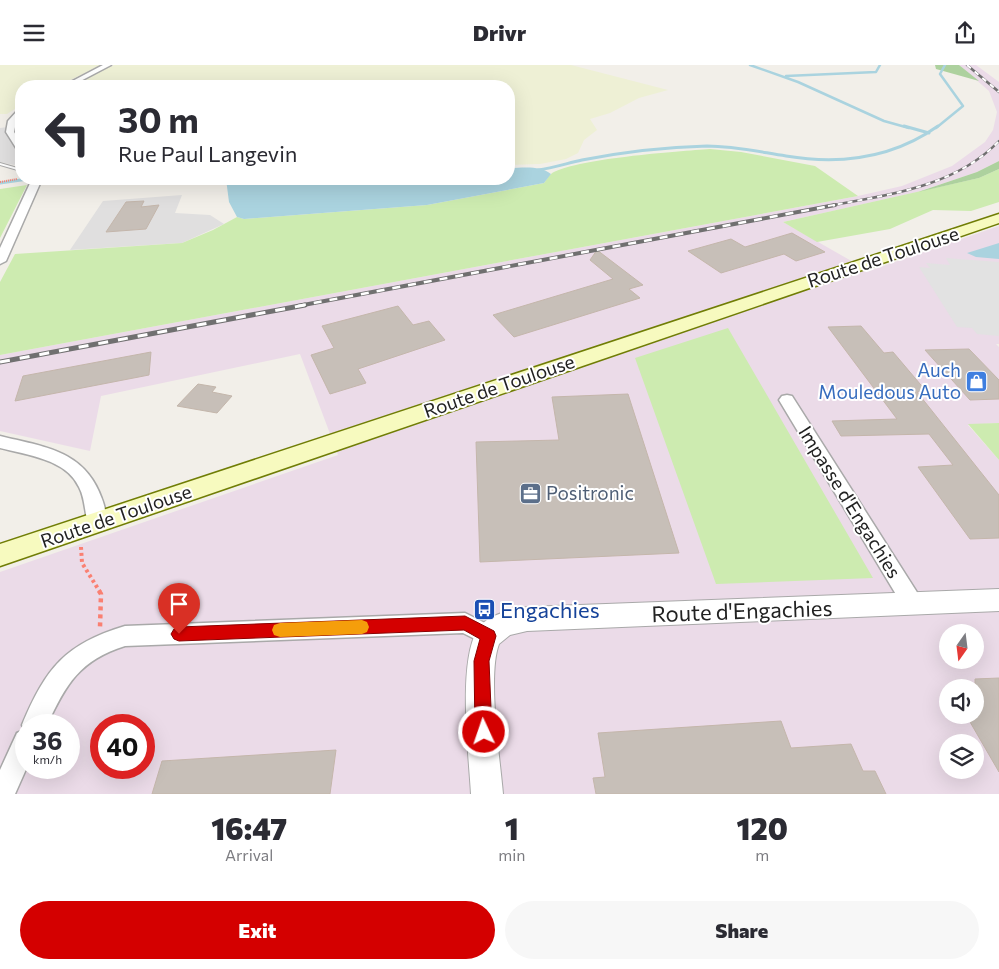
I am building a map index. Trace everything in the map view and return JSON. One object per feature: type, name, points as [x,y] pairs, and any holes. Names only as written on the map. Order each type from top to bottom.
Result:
[{"type":"main road","name":"Route de Toulouse","points":[[0,555],[744,302],[999,218]]},
{"type":"street","points":[[78,80],[108,65]]},
{"type":"street","points":[[15,118],[12,121],[10,132],[15,142]]},
{"type":"street","points":[[0,261],[34,185]]},
{"type":"street","name":"Impasse d'Engachies","points":[[787,400],[913,604]]},
{"type":"street","points":[[0,442],[58,458],[76,467],[89,483],[95,501],[96,523]]},
{"type":"street","name":"Route d'Engachies","points":[[489,636],[507,624],[527,619],[999,600]]},
{"type":"street","points":[[39,714],[56,680],[77,656],[99,642],[125,636],[465,623],[489,636],[482,661],[487,794]]},
{"type":"street","points":[[2,794],[15,766]]},
{"type":"lane","points":[[0,164],[15,168]]},
{"type":"path","points":[[0,182],[15,180]]},
{"type":"path","points":[[96,523],[80,548],[82,563],[101,594],[99,642]]},
{"type":"shaded area","points":[[959,65],[976,65],[999,82],[999,161],[977,172],[918,192],[783,222],[869,271],[999,226],[999,344],[996,344],[999,347],[999,423],[968,425],[999,460],[999,794],[0,794],[0,572],[338,455],[300,354],[101,396],[90,451],[0,431],[0,355],[858,196],[902,186],[952,166],[985,142],[993,130],[997,112],[989,91]]},
{"type":"shaded area","points":[[15,126],[14,165],[0,162],[0,128]]},
{"type":"shaded area","points":[[182,195],[175,213],[210,215],[224,224],[182,243],[70,250],[103,201]]},
{"type":"shaded area","points":[[946,258],[999,262],[999,336],[977,334],[972,328],[957,327],[919,267],[930,268],[926,263],[950,265]]},
{"type":"green space","points":[[0,65],[101,65],[70,80],[15,80],[15,109],[7,114],[0,114]]},
{"type":"green space","points":[[114,65],[571,65],[668,90],[639,98],[610,113],[590,119],[597,130],[584,140],[578,153],[566,159],[540,164],[515,165],[515,80],[83,80]]},
{"type":"green space","points":[[935,65],[959,65],[979,81],[936,69]]},
{"type":"green space","points":[[710,149],[741,152],[815,166],[858,196],[0,355],[0,282],[15,254],[182,243],[237,217],[244,219],[427,205],[544,183],[551,174],[580,164],[627,157]]},
{"type":"green space","points":[[999,161],[999,169],[979,178],[918,192],[977,172]]},
{"type":"green space","points":[[999,169],[999,202],[971,211],[933,210],[890,229],[817,242],[783,222],[979,178]]},
{"type":"green space","points":[[27,185],[0,238],[0,189]]},
{"type":"green space","points":[[728,328],[873,578],[716,584],[635,358]]},
{"type":"green space","points":[[999,423],[999,460],[968,424]]},
{"type":"water","points":[[515,168],[537,168],[551,174],[544,183],[427,205],[244,219],[237,217],[229,202],[227,185],[515,185]]},
{"type":"water","points":[[999,243],[999,259],[976,257],[967,253]]},
{"type":"building","points":[[144,201],[141,207],[159,205],[146,229],[106,232],[126,202]]},
{"type":"building","points":[[792,233],[825,252],[796,261],[784,254],[721,273],[688,251],[731,239],[745,247]]},
{"type":"building","points":[[597,250],[643,285],[629,289],[640,298],[514,337],[493,315],[613,279],[590,260]]},
{"type":"building","points":[[398,306],[413,325],[429,321],[445,340],[358,369],[366,383],[330,394],[311,355],[334,348],[322,326]]},
{"type":"building","points":[[861,326],[884,353],[893,352],[926,391],[917,392],[999,495],[999,538],[970,539],[918,467],[953,465],[929,434],[841,436],[832,421],[897,419],[828,327]]},
{"type":"building","points":[[969,349],[999,380],[999,399],[970,400],[925,350]]},
{"type":"building","points":[[151,352],[149,375],[15,401],[23,376]]},
{"type":"building","points":[[198,384],[216,387],[212,392],[232,396],[217,413],[177,406]]},
{"type":"building","points":[[628,394],[679,553],[480,562],[476,442],[559,440],[552,397]]},
{"type":"building","points":[[999,678],[999,772],[984,746],[984,734],[977,734],[971,724],[984,724],[984,679],[975,679]]},
{"type":"building","points":[[781,721],[791,748],[851,744],[863,771],[875,771],[886,794],[596,794],[593,778],[605,777],[598,733]]},
{"type":"building","points":[[336,750],[330,794],[152,794],[162,761]]},
{"type":"waterway","points":[[750,65],[798,82],[884,121],[909,128]]},
{"type":"waterway","points":[[786,76],[876,72],[880,65]]},
{"type":"waterway","points":[[936,128],[963,106],[940,74],[945,65]]},
{"type":"waterway","points":[[904,126],[928,133]]},
{"type":"waterway","points":[[928,133],[938,126]]},
{"type":"waterway","points":[[538,170],[629,152],[676,147],[717,146],[806,159],[846,159],[884,152],[928,133]]},
{"type":"waterway","points":[[0,183],[15,181]]},
{"type":"railway","points":[[967,65],[999,92]]},
{"type":"railway","points":[[828,206],[920,187],[962,169],[981,157],[999,141]]},
{"type":"railway","points":[[298,306],[835,205]]},
{"type":"railway","points":[[0,362],[305,305]]},
{"type":"slow traffic","points":[[280,630],[362,627]]},
{"type":"place","name":"Auch Mouledous Auto","points":[[977,381]]},
{"type":"place","name":"Positronic","points":[[530,493]]},
{"type":"place","name":"Engachies","points":[[484,610]]},
{"type":"route","points":[[179,634],[465,623],[489,636],[482,661],[484,732]]}]
